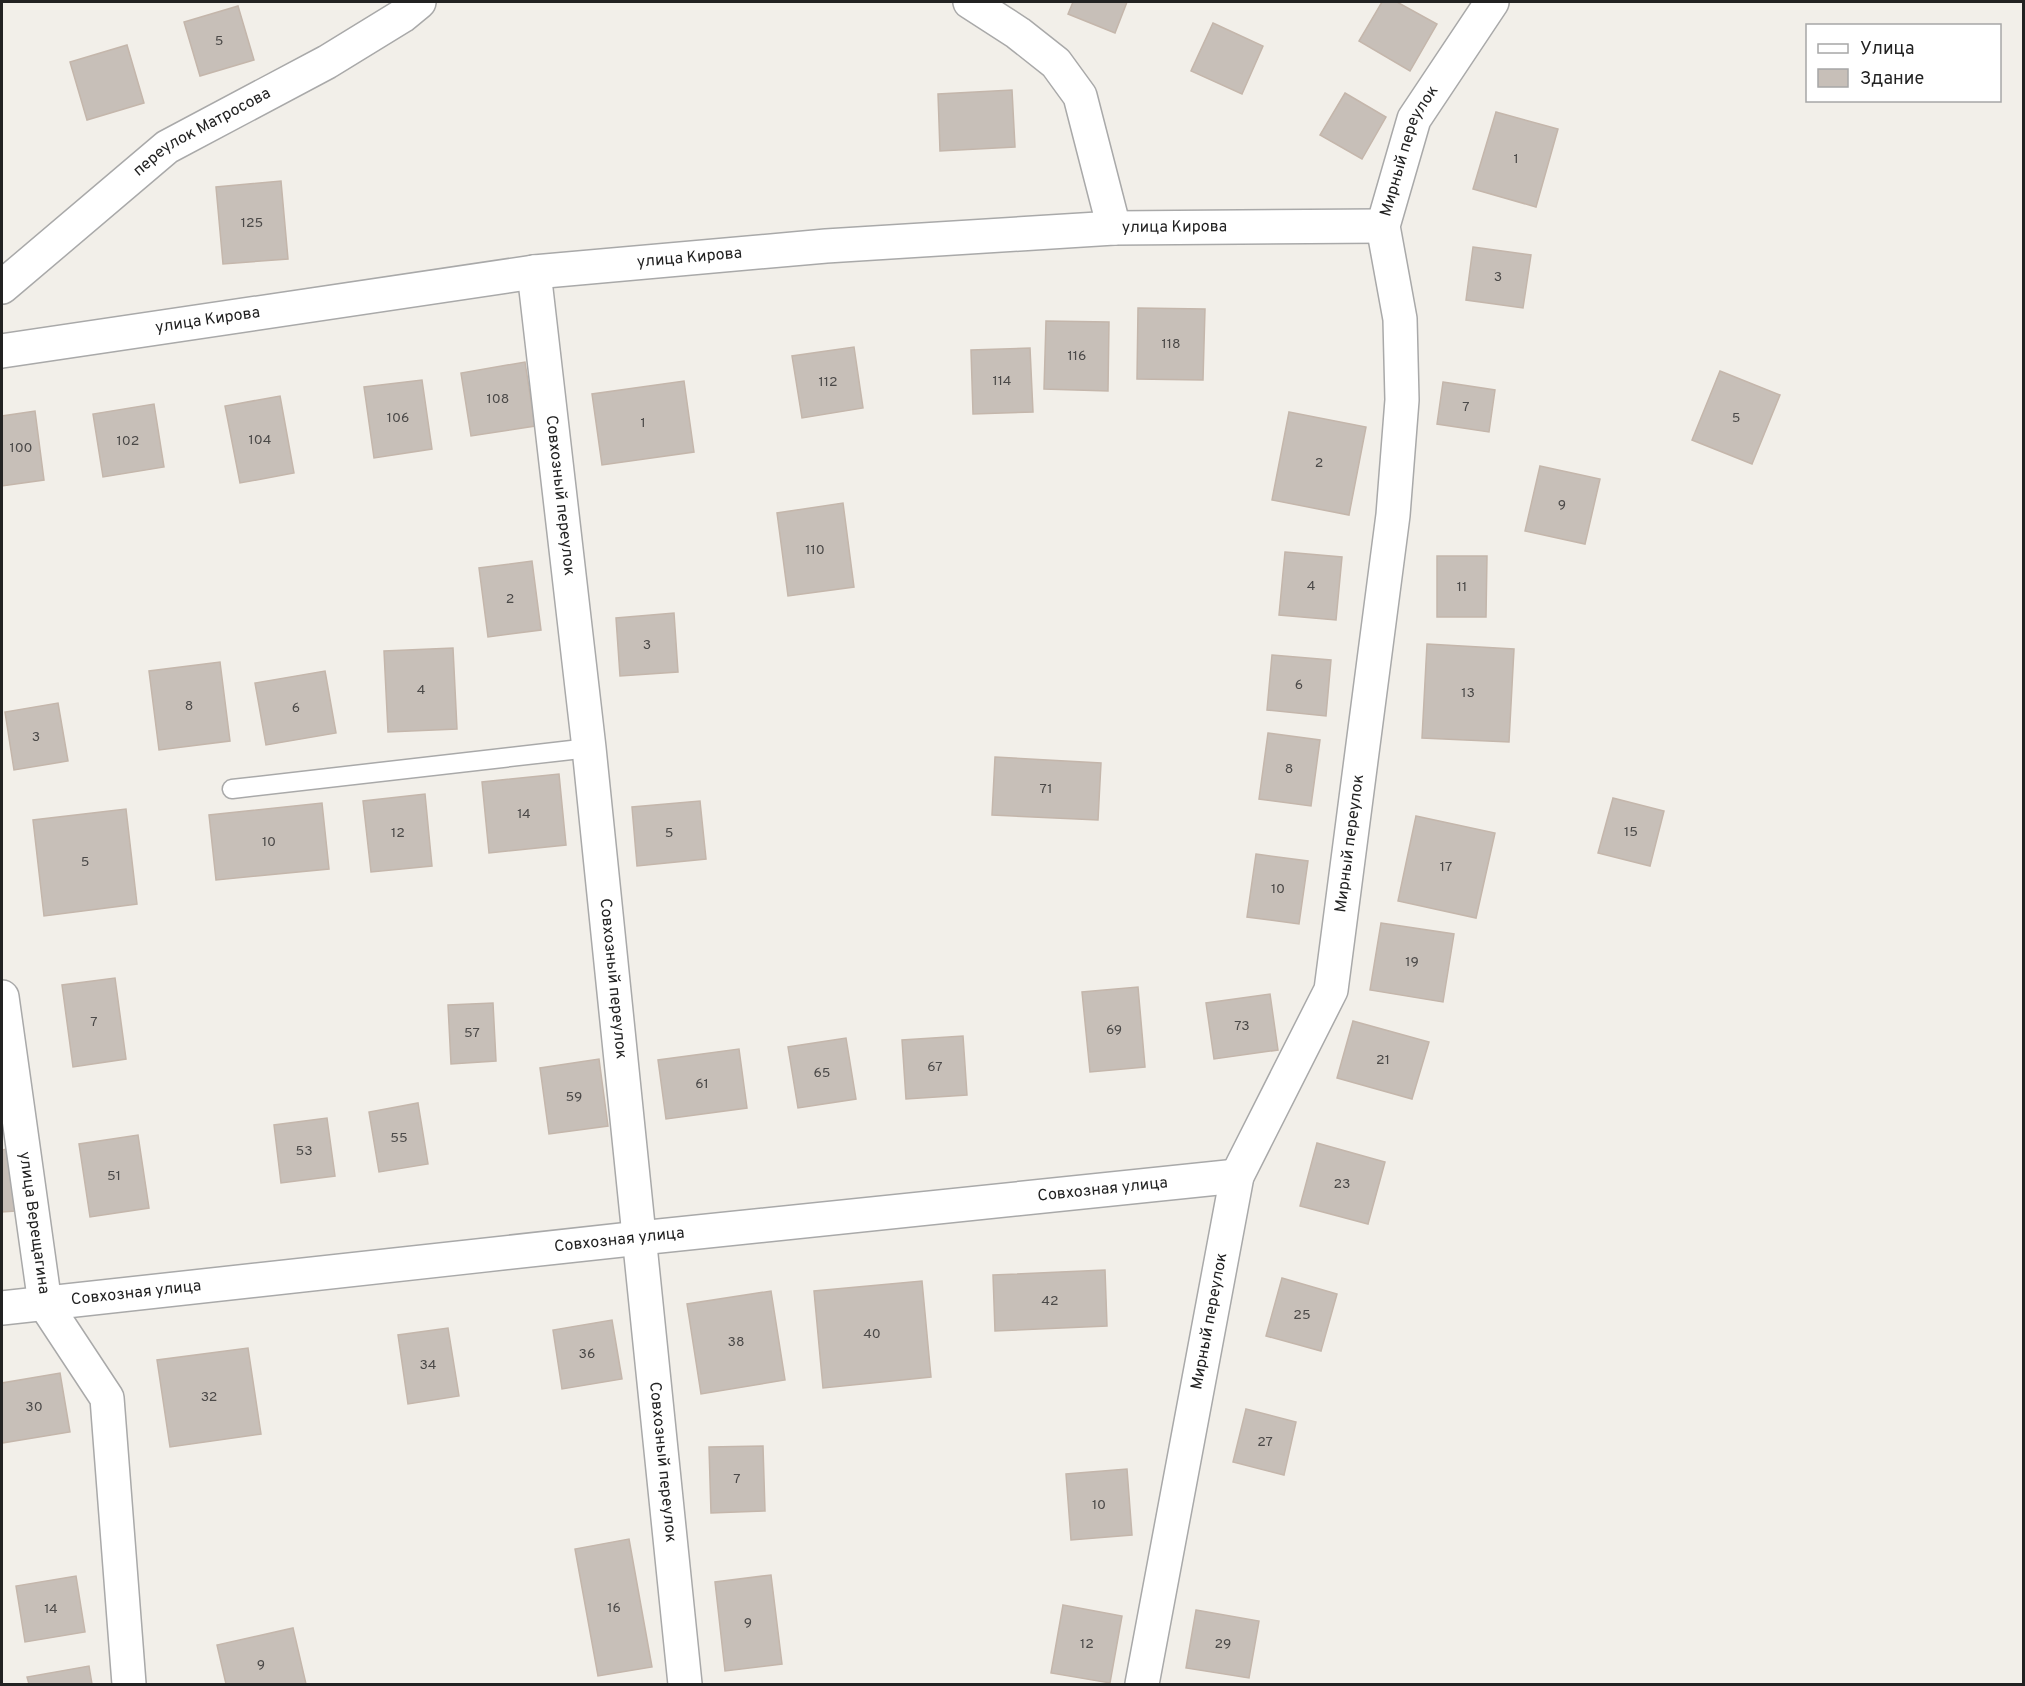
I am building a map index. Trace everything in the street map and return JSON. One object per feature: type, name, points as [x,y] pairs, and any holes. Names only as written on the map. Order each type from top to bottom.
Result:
[{"type":"street","name":"переулок Матросова","points":[[2,287],[167,147],[327,62],[402,16],[419,2]]},
{"type":"street","points":[[970,2],[1018,33],[1056,63],[1080,96],[1114,228]]},
{"type":"street","name":"Мирный переулок","points":[[1142,1684],[1237,1176],[1331,990],[1393,515],[1402,400],[1400,319],[1383,226],[1414,119],[1492,2]]},
{"type":"street","name":"улица Кирова","points":[[2,351],[534,272],[826,246],[1114,228],[1383,226]]},
{"type":"street","name":"Совхозный переулок","points":[[534,272],[589,748],[685,1684]]},
{"type":"street","name":"улица Верещагина","points":[[2,997],[45,1304],[107,1398],[129,1684]]},
{"type":"street","name":"Совхозная улица","points":[[2,1308],[1237,1176]]},
{"type":"lane","points":[[232,789],[589,748]]},
{"type":"building","points":[[1073,2],[1127,2],[1115,33],[1068,14]]},
{"type":"building","points":[[1382,2],[1397,2],[1437,24],[1410,71],[1359,41]]},
{"type":"building","points":[[238,6],[254,60],[200,76],[184,22]]},
{"type":"building","points":[[1213,23],[1263,46],[1242,94],[1191,71]]},
{"type":"building","points":[[127,45],[144,103],[87,120],[70,62]]},
{"type":"building","points":[[1012,90],[1015,147],[940,151],[938,94]]},
{"type":"building","points":[[1345,93],[1386,117],[1362,159],[1320,135]]},
{"type":"building","points":[[1496,112],[1558,129],[1536,207],[1473,189]]},
{"type":"building","points":[[281,181],[288,259],[223,264],[216,187]]},
{"type":"building","points":[[1473,247],[1531,255],[1523,308],[1466,300]]},
{"type":"building","points":[[1138,308],[1205,309],[1203,380],[1137,379]]},
{"type":"building","points":[[1046,321],[1109,322],[1108,391],[1044,389]]},
{"type":"building","points":[[854,347],[863,408],[802,418],[792,356]]},
{"type":"building","points":[[1030,348],[1033,412],[973,414],[971,350]]},
{"type":"building","points":[[525,362],[535,426],[471,436],[461,373]]},
{"type":"building","points":[[1720,371],[1780,395],[1752,464],[1692,440]]},
{"type":"building","points":[[422,380],[432,449],[374,458],[364,387]]},
{"type":"building","points":[[684,381],[694,452],[602,465],[592,394]]},
{"type":"building","points":[[1443,382],[1495,390],[1489,432],[1437,424]]},
{"type":"building","points":[[280,396],[294,473],[240,483],[225,406]]},
{"type":"building","points":[[154,404],[164,467],[103,477],[93,414]]},
{"type":"building","points":[[35,411],[44,480],[2,486],[2,416]]},
{"type":"building","points":[[1289,412],[1366,427],[1349,515],[1272,500]]},
{"type":"building","points":[[1540,466],[1600,479],[1585,544],[1525,531]]},
{"type":"building","points":[[843,503],[854,587],[788,596],[777,513]]},
{"type":"building","points":[[1285,552],[1342,557],[1336,620],[1279,615]]},
{"type":"building","points":[[1437,556],[1487,556],[1486,617],[1437,617]]},
{"type":"building","points":[[532,561],[541,630],[488,637],[479,568]]},
{"type":"building","points":[[674,613],[678,672],[620,676],[616,618]]},
{"type":"building","points":[[1427,644],[1514,649],[1509,742],[1422,738]]},
{"type":"building","points":[[453,648],[457,729],[388,732],[384,651]]},
{"type":"building","points":[[1272,655],[1331,660],[1326,716],[1267,710]]},
{"type":"building","points":[[220,662],[230,741],[159,750],[149,671]]},
{"type":"building","points":[[325,671],[336,733],[266,745],[255,683]]},
{"type":"building","points":[[58,703],[68,761],[14,770],[5,712]]},
{"type":"building","points":[[1268,733],[1320,740],[1311,806],[1259,799]]},
{"type":"building","points":[[995,757],[1101,763],[1098,820],[992,815]]},
{"type":"building","points":[[559,774],[566,845],[489,853],[482,782]]},
{"type":"building","points":[[425,794],[432,866],[371,872],[363,801]]},
{"type":"building","points":[[1613,798],[1664,811],[1650,866],[1598,853]]},
{"type":"building","points":[[700,801],[706,859],[637,866],[632,807]]},
{"type":"building","points":[[322,803],[329,869],[216,880],[209,815]]},
{"type":"building","points":[[126,809],[137,904],[44,916],[33,820]]},
{"type":"building","points":[[1416,816],[1495,833],[1476,918],[1398,901]]},
{"type":"building","points":[[1256,854],[1308,861],[1299,924],[1247,917]]},
{"type":"building","points":[[1381,923],[1454,934],[1443,1002],[1370,990]]},
{"type":"building","points":[[115,978],[126,1059],[73,1067],[62,985]]},
{"type":"building","points":[[1138,987],[1145,1067],[1090,1072],[1082,992]]},
{"type":"building","points":[[1270,994],[1278,1050],[1214,1059],[1206,1003]]},
{"type":"building","points":[[493,1003],[496,1061],[451,1064],[448,1005]]},
{"type":"building","points":[[1353,1021],[1429,1042],[1412,1099],[1337,1078]]},
{"type":"building","points":[[963,1036],[967,1095],[906,1099],[902,1040]]},
{"type":"building","points":[[846,1038],[856,1099],[798,1108],[788,1047]]},
{"type":"building","points":[[739,1049],[747,1108],[666,1119],[658,1060]]},
{"type":"building","points":[[599,1059],[608,1126],[549,1134],[540,1068]]},
{"type":"building","points":[[418,1103],[428,1164],[379,1172],[369,1112]]},
{"type":"building","points":[[327,1118],[335,1176],[281,1183],[274,1125]]},
{"type":"building","points":[[138,1135],[149,1208],[90,1217],[79,1144]]},
{"type":"building","points":[[1317,1143],[1385,1162],[1368,1224],[1300,1206]]},
{"type":"building","points":[[7,1149],[15,1211],[2,1212],[2,1150]]},
{"type":"building","points":[[1105,1270],[1107,1326],[995,1331],[993,1275]]},
{"type":"building","points":[[1282,1278],[1337,1294],[1321,1351],[1266,1336]]},
{"type":"building","points":[[922,1281],[931,1377],[823,1388],[814,1291]]},
{"type":"building","points":[[771,1291],[785,1380],[701,1394],[687,1304]]},
{"type":"building","points":[[612,1320],[622,1379],[562,1389],[553,1330]]},
{"type":"building","points":[[448,1328],[459,1396],[408,1404],[398,1335]]},
{"type":"building","points":[[248,1348],[261,1434],[170,1447],[157,1360]]},
{"type":"building","points":[[60,1373],[70,1432],[2,1443],[2,1383]]},
{"type":"building","points":[[1246,1409],[1296,1422],[1284,1475],[1233,1462]]},
{"type":"building","points":[[763,1446],[765,1511],[711,1513],[709,1447]]},
{"type":"building","points":[[1127,1469],[1132,1535],[1071,1540],[1066,1474]]},
{"type":"building","points":[[629,1539],[652,1667],[598,1676],[575,1549]]},
{"type":"building","points":[[771,1575],[782,1664],[725,1671],[715,1582]]},
{"type":"building","points":[[76,1576],[85,1632],[25,1642],[16,1586]]},
{"type":"building","points":[[1063,1605],[1122,1616],[1110,1683],[1051,1673]]},
{"type":"building","points":[[1196,1610],[1259,1621],[1249,1678],[1186,1668]]},
{"type":"building","points":[[293,1628],[306,1684],[226,1684],[217,1645]]},
{"type":"building","points":[[89,1666],[92,1684],[29,1684],[27,1677]]}]
